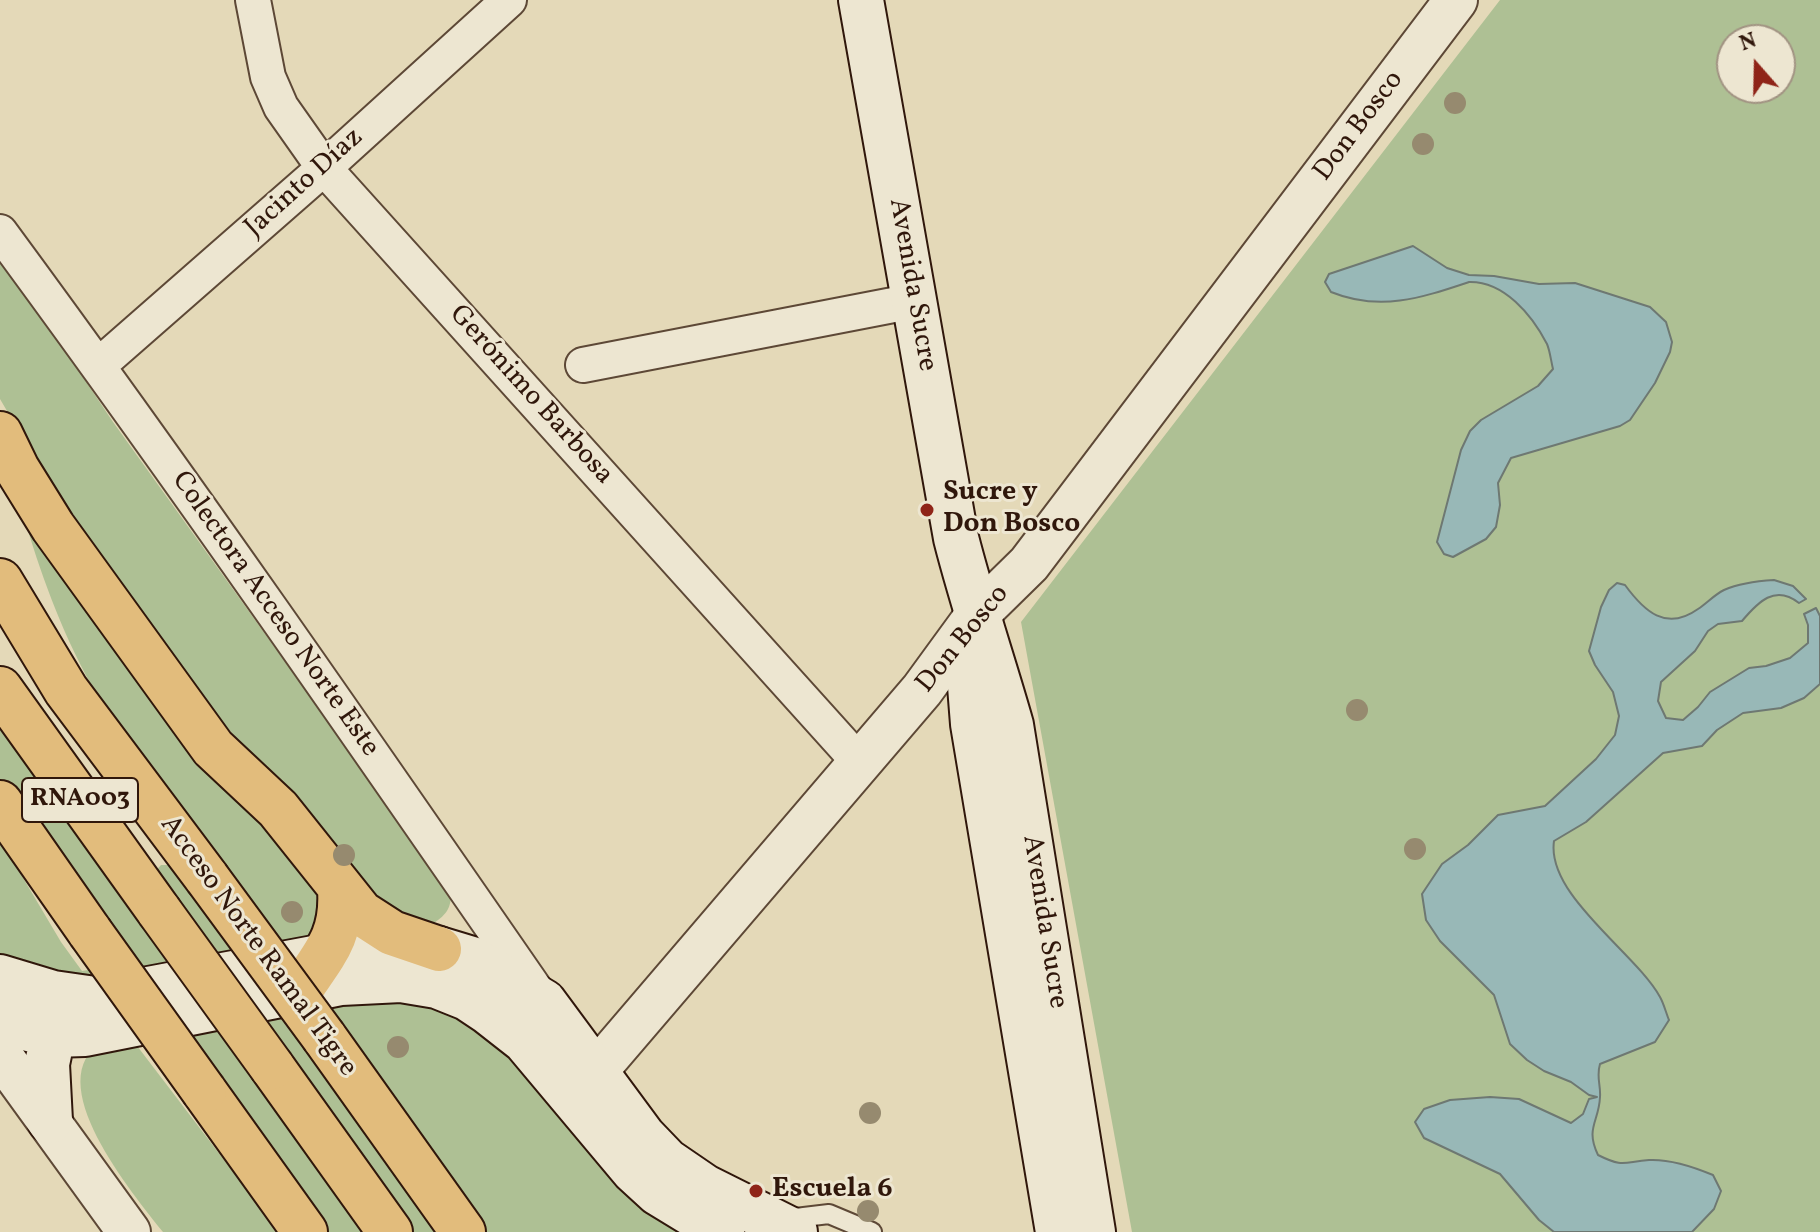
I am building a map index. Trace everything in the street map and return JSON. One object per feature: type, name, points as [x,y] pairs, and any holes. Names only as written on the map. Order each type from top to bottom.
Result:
[{"type":"highway","points":[[0,434],[17,469],[53,527],[213,748],[278,809],[361,913],[392,933],[439,949]]},
{"type":"highway","name":"Acceso Norte Ramal Tigre","points":[[0,581],[66,690],[324,1037],[463,1232]]},
{"type":"highway","name":"Acceso Norte Ramal Tigre","points":[[0,689],[390,1232]]},
{"type":"highway","points":[[0,803],[305,1232]]},
{"type":"highway","points":[[312,973],[336,935],[342,913],[340,889]]},
{"type":"main road","name":"Avenida Sucre","points":[[861,0],[956,538],[976,616],[1011,725],[1093,1232]]},
{"type":"main road","name":"Avenida Sucre","points":[[976,616],[968,660],[973,724],[1058,1232]]},
{"type":"main road","points":[[0,1022],[53,1035],[85,1034],[312,973],[357,950],[394,947],[439,949],[472,959],[544,1002],[643,1136],[667,1161],[705,1187],[783,1226]]},
{"type":"main road","points":[[0,977],[53,993],[95,999],[312,973],[341,983],[401,980],[437,986],[467,998],[525,1041],[634,1171],[658,1193],[722,1232]]},
{"type":"main road","points":[[50,1121],[47,1064],[53,1035],[95,999]]},
{"type":"street","name":"Gerónimo Barbosa","points":[[253,0],[268,77],[281,107],[324,168],[860,763]]},
{"type":"street","name":"Jacinto Díaz","points":[[98,366],[324,168],[509,0]]},
{"type":"street","name":"Don Bosco","points":[[596,1071],[922,690],[976,616],[1029,564],[1456,0]]},
{"type":"street","name":"Colectora Acceso Norte Este","points":[[0,232],[98,366],[544,1002]]},
{"type":"street","points":[[583,365],[914,301]]},
{"type":"street","points":[[0,1054],[129,1232]]},
{"type":"lane","points":[[783,1226],[829,1214],[872,1232]]},
{"type":"green space","points":[[1500,0],[1820,0],[1820,1232],[1132,1232],[1021,622]]},
{"type":"green space","points":[[0,253],[113,422],[451,893],[447,910],[434,923],[407,920],[363,886],[189,683],[68,515],[0,399]]},
{"type":"green space","points":[[26,524],[326,876],[326,939],[281,953],[185,825],[117,727],[85,673],[56,611]]},
{"type":"green space","points":[[0,719],[176,968],[80,982],[0,961],[0,839],[61,942],[82,971],[119,965],[0,787]]},
{"type":"green space","points":[[161,865],[173,865],[441,1232],[411,1232],[153,874]]},
{"type":"green space","points":[[312,996],[452,997],[704,1232],[484,1232]]},
{"type":"green space","points":[[211,1015],[370,1232],[314,1232],[164,1027]]},
{"type":"green space","points":[[128,1034],[279,1232],[163,1232],[149,1215],[97,1137],[85,1108],[80,1082],[86,1059],[104,1041]]},
{"type":"water","points":[[1413,246],[1447,268],[1469,275],[1539,284],[1575,283],[1650,307],[1666,322],[1672,342],[1655,383],[1630,420],[1620,426],[1511,458],[1498,483],[1500,505],[1496,527],[1486,539],[1453,557],[1444,554],[1437,542],[1461,450],[1470,431],[1481,420],[1538,386],[1553,369],[1547,344],[1533,322],[1516,302],[1494,287],[1469,282],[1417,297],[1384,302],[1349,298],[1331,292],[1325,282],[1329,274]]},
{"type":"water","points":[[1774,580],[1793,586],[1806,599],[1799,603],[1775,595],[1761,602],[1742,621],[1718,624],[1708,631],[1695,651],[1661,682],[1658,701],[1666,718],[1683,720],[1710,692],[1749,668],[1790,658],[1808,643],[1808,625],[1804,614],[1816,608],[1820,616],[1820,684],[1804,698],[1781,708],[1743,713],[1717,730],[1702,746],[1663,753],[1586,822],[1554,841],[1555,861],[1564,882],[1595,923],[1648,980],[1669,1020],[1655,1042],[1600,1064],[1599,1106],[1593,1131],[1598,1155],[1619,1163],[1657,1160],[1690,1166],[1713,1175],[1721,1191],[1714,1209],[1692,1232],[1554,1232],[1539,1220],[1500,1174],[1424,1138],[1415,1122],[1424,1109],[1450,1100],[1490,1097],[1519,1099],[1571,1123],[1583,1114],[1589,1099],[1597,1097],[1544,1071],[1510,1044],[1494,995],[1440,941],[1426,920],[1422,894],[1442,864],[1468,845],[1498,815],[1545,806],[1596,759],[1615,735],[1619,716],[1613,692],[1589,651],[1609,590],[1617,583],[1625,585],[1648,610],[1676,619],[1730,588]]},
{"type":"place","name":"Sucre y Don Bosco","points":[[927,510]]},
{"type":"place","name":"Escuela 6","points":[[756,1191]]}]
